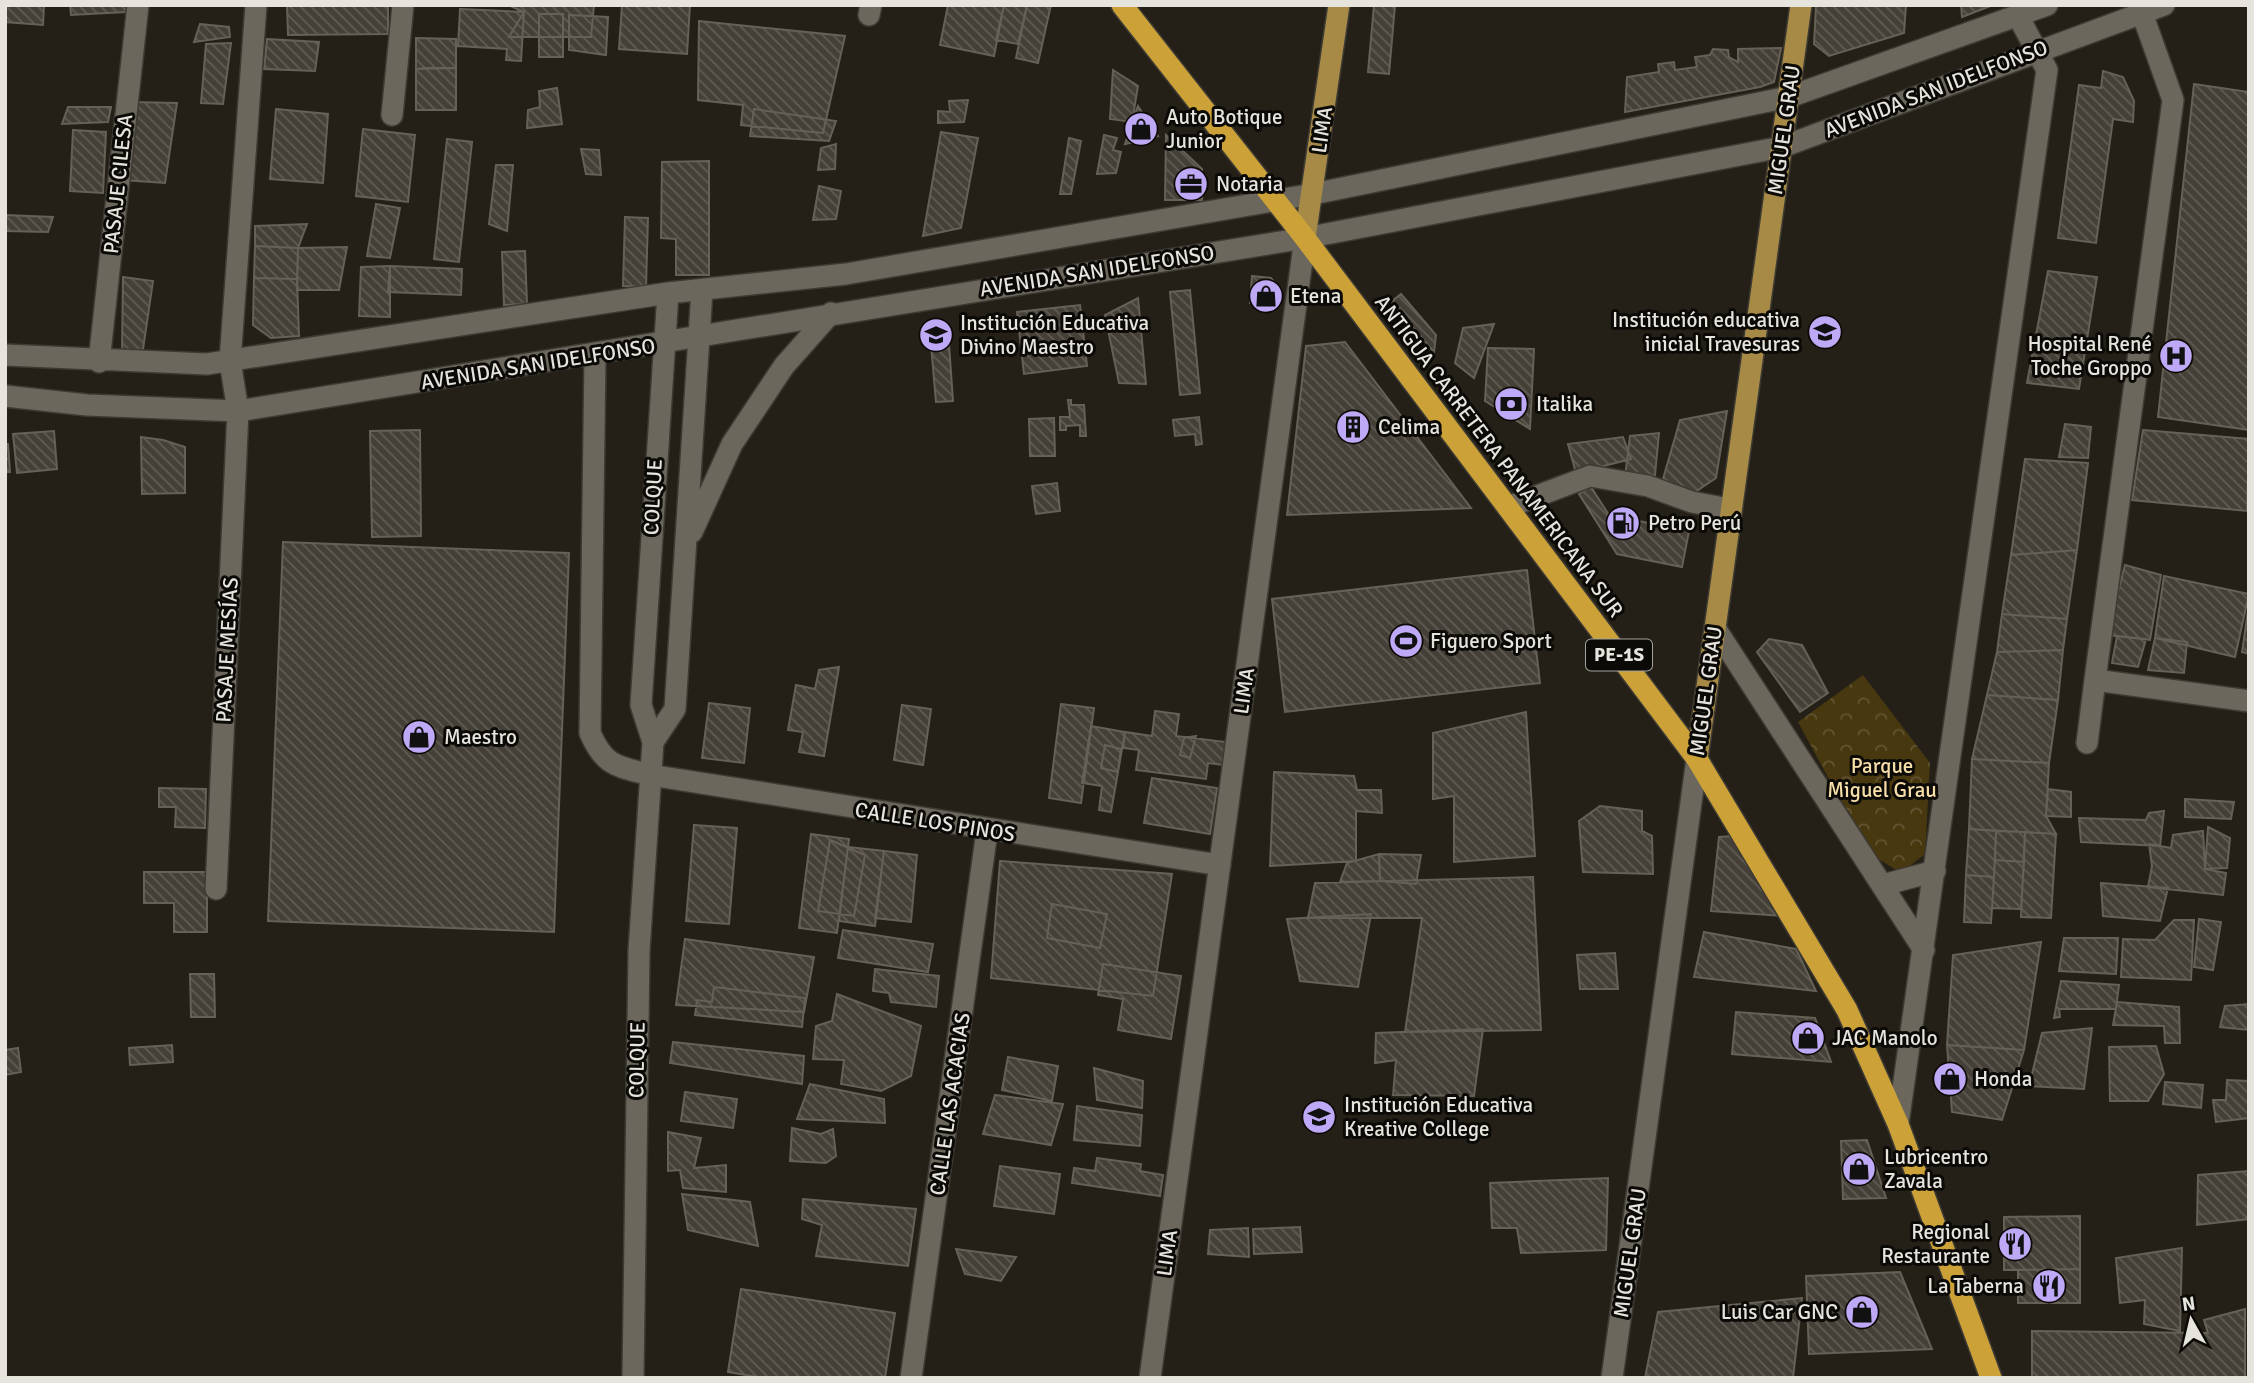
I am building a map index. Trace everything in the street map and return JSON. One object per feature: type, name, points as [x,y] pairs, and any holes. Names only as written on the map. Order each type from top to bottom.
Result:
[{"type":"highway","name":"ANTIGUA CARRETERA PANAMERICANA SUR","points":[[1122,5],[1272,200],[1305,238],[1697,759],[1847,1010],[1898,1124],[1991,1378]]},
{"type":"main road","name":"LIMA","points":[[1305,238],[1339,5]]},
{"type":"main road","name":"MIGUEL GRAU","points":[[1697,759],[1729,509],[1801,5]]},
{"type":"street","name":"PASAJE CILESA","points":[[99,362],[138,5]]},
{"type":"street","name":"PASAJE MESÍAS","points":[[216,889],[238,411],[230,361],[256,5]]},
{"type":"street","points":[[392,115],[403,5]]},
{"type":"street","name":"AVENIDA SAN IDELFONSO","points":[[5,355],[99,362],[206,364],[668,293],[846,274],[1313,194],[1789,97],[2047,5]]},
{"type":"street","name":"AVENIDA SAN IDELFONSO","points":[[5,396],[87,405],[238,411],[666,344],[831,313],[1305,238],[1782,147],[2164,5]]},
{"type":"street","points":[[2087,743],[2173,100],[2142,13]]},
{"type":"street","points":[[1898,1124],[2048,70],[2018,16]]},
{"type":"street","name":"LIMA","points":[[1150,1378],[1305,238]]},
{"type":"street","name":"COLQUE","points":[[653,742],[675,709],[702,290]]},
{"type":"street","name":"COLQUE","points":[[633,1378],[639,951],[653,742],[641,705],[655,459],[668,293]]},
{"type":"street","name":"COLQUE","points":[[687,543],[732,444],[783,366],[831,313]]},
{"type":"street","name":"CALLE LOS PINOS","points":[[595,355],[590,733],[599,753],[611,764],[650,775],[987,831],[1220,865]]},
{"type":"street","points":[[1508,508],[1590,475],[1648,486],[1692,502],[1729,509]]},
{"type":"street","points":[[1715,628],[1924,950]]},
{"type":"street","points":[[2095,680],[2249,701]]},
{"type":"street","name":"MIGUEL GRAU","points":[[1612,1378],[1697,759]]},
{"type":"street","name":"CALLE LAS ACACIAS","points":[[911,1378],[987,831]]},
{"type":"street","points":[[1883,885],[1935,871]]},
{"type":"green space","name":"Parque Miguel Grau","points":[[1863,675],[1930,763],[1925,854],[1901,873],[1869,853],[1798,722]]},
{"type":"building","points":[[5,5],[44,5],[43,25],[5,22]]},
{"type":"building","points":[[70,5],[126,5],[126,12],[71,15]]},
{"type":"building","points":[[287,5],[388,5],[388,34],[288,35]]},
{"type":"building","points":[[508,5],[594,5],[591,37],[509,37],[524,12]]},
{"type":"building","points":[[622,5],[690,5],[687,54],[619,49]]},
{"type":"building","points":[[948,5],[1004,5],[994,56],[940,45]]},
{"type":"building","points":[[1004,5],[1027,5],[1018,44],[996,40]]},
{"type":"building","points":[[1027,5],[1051,5],[1038,63],[1016,58]]},
{"type":"building","points":[[1374,5],[1395,5],[1389,74],[1368,72]]},
{"type":"building","points":[[1816,5],[1906,5],[1904,33],[1829,56],[1814,44]]},
{"type":"building","points":[[1961,5],[1993,5],[1962,17]]},
{"type":"building","points":[[460,9],[524,12],[521,61],[506,60],[507,49],[458,46]]},
{"type":"building","points":[[539,14],[563,14],[563,57],[539,57]]},
{"type":"building","points":[[569,15],[608,17],[606,55],[569,50]]},
{"type":"building","points":[[699,21],[845,36],[823,133],[741,125],[743,105],[698,100]]},
{"type":"building","points":[[200,24],[229,27],[230,37],[194,42]]},
{"type":"building","points":[[416,38],[456,39],[456,68],[416,69]]},
{"type":"building","points":[[267,39],[319,42],[315,71],[264,69]]},
{"type":"building","points":[[231,43],[223,104],[201,103],[206,44]]},
{"type":"building","points":[[1781,48],[1774,82],[1760,87],[1625,112],[1627,77],[1659,72],[1658,64],[1674,62],[1675,70],[1697,67],[1695,57],[1710,55],[1713,49],[1728,50],[1729,57],[1738,62],[1738,49]]},
{"type":"building","points":[[456,68],[456,110],[416,110],[416,69]]},
{"type":"building","points":[[1113,70],[1138,86],[1132,122],[1110,119]]},
{"type":"building","points":[[2103,71],[2123,77],[2134,101],[2133,122],[2113,119],[2096,243],[2058,238],[2079,85],[2101,88]]},
{"type":"building","points":[[2194,84],[2249,92],[2249,430],[2158,417]]},
{"type":"building","points":[[557,88],[562,124],[527,128],[528,110],[540,107],[539,91]]},
{"type":"building","points":[[968,100],[964,122],[938,123],[938,111],[950,112],[949,101]]},
{"type":"building","points":[[132,102],[177,103],[165,183],[123,180]]},
{"type":"building","name":"Auto Botique Junior","points":[[1138,106],[1158,136],[1125,144],[1132,122]]},
{"type":"building","points":[[68,107],[111,107],[108,122],[62,124]]},
{"type":"building","points":[[276,109],[328,114],[323,183],[270,179]]},
{"type":"building","points":[[754,109],[836,121],[829,141],[750,136]]},
{"type":"building","points":[[363,129],[415,135],[408,202],[356,196]]},
{"type":"building","points":[[73,130],[106,132],[103,193],[70,191]]},
{"type":"building","points":[[941,132],[978,138],[961,228],[923,236]]},
{"type":"building","points":[[1104,135],[1117,138],[1113,150],[1121,152],[1116,173],[1097,174]]},
{"type":"building","points":[[1166,135],[1202,169],[1202,200],[1165,200]]},
{"type":"building","points":[[1069,138],[1081,141],[1071,194],[1060,194]]},
{"type":"building","points":[[447,139],[472,142],[459,262],[434,259]]},
{"type":"building","points":[[836,144],[835,169],[818,170],[821,148]]},
{"type":"building","points":[[581,149],[599,150],[601,175],[586,174]]},
{"type":"building","points":[[709,161],[709,275],[676,275],[676,239],[661,238],[662,162]]},
{"type":"building","points":[[496,165],[513,165],[507,231],[489,224]]},
{"type":"building","points":[[819,186],[841,191],[836,219],[813,220]]},
{"type":"building","points":[[376,204],[400,208],[390,258],[367,256]]},
{"type":"building","points":[[5,215],[53,217],[48,232],[5,231]]},
{"type":"building","points":[[625,217],[648,218],[646,287],[623,286]]},
{"type":"building","points":[[307,224],[298,248],[255,246],[255,226]]},
{"type":"building","points":[[255,246],[298,248],[297,279],[254,278]]},
{"type":"building","points":[[347,247],[339,290],[297,290],[298,248]]},
{"type":"building","points":[[525,251],[527,304],[504,305],[502,252]]},
{"type":"building","points":[[390,266],[390,317],[359,316],[361,267]]},
{"type":"building","points":[[390,266],[462,269],[461,295],[388,292]]},
{"type":"building","points":[[2048,271],[2097,277],[2079,389],[2027,383]]},
{"type":"building","name":"Etena","points":[[1252,276],[1271,278],[1280,289],[1280,305],[1250,303]]},
{"type":"building","points":[[123,277],[153,281],[142,356],[122,352]]},
{"type":"building","points":[[254,278],[297,279],[299,336],[271,338],[253,325]]},
{"type":"building","points":[[1190,290],[1200,393],[1180,395],[1170,292]]},
{"type":"building","points":[[1401,294],[1436,335],[1434,352],[1391,302]]},
{"type":"building","points":[[1138,298],[1146,384],[1119,383],[1105,315]]},
{"type":"building","points":[[1080,305],[1087,366],[1024,374],[1017,312]]},
{"type":"building","points":[[1494,324],[1474,378],[1455,363],[1463,328]]},
{"type":"building","name":"Celima","points":[[1345,342],[1471,508],[1287,515],[1306,346]]},
{"type":"building","points":[[949,344],[953,401],[936,402],[931,345]]},
{"type":"building","points":[[1488,348],[1534,349],[1530,429],[1485,401]]},
{"type":"building","points":[[1068,400],[1071,400],[1071,405],[1084,405],[1086,436],[1080,436],[1080,425],[1066,426],[1066,430],[1060,430],[1060,417],[1070,417]]},
{"type":"building","points":[[1727,411],[1716,478],[1692,494],[1663,479],[1680,420]]},
{"type":"building","points":[[1199,417],[1202,444],[1196,445],[1195,434],[1175,436],[1173,420]]},
{"type":"building","points":[[1054,418],[1055,456],[1030,456],[1029,419]]},
{"type":"building","points":[[2065,424],[2091,427],[2088,458],[2059,457]]},
{"type":"building","points":[[420,430],[421,536],[372,537],[370,431]]},
{"type":"building","points":[[2143,430],[2249,439],[2247,511],[2132,500]]},
{"type":"building","points":[[54,431],[57,469],[17,473],[13,434]]},
{"type":"building","points":[[1659,433],[1655,475],[1625,477],[1630,436]]},
{"type":"building","points":[[141,437],[185,447],[185,493],[142,494]]},
{"type":"building","points":[[1623,437],[1631,459],[1576,473],[1568,444]]},
{"type":"building","points":[[5,444],[8,444],[10,472],[5,472]]},
{"type":"building","points":[[2025,459],[2088,463],[2077,550],[2011,555]]},
{"type":"building","points":[[1057,483],[1060,511],[1036,514],[1032,486]]},
{"type":"building","name":"Petro Perú","points":[[1591,487],[1609,515],[1689,531],[1682,567],[1617,554],[1579,494]]},
{"type":"building","name":"Maestro","points":[[283,542],[569,553],[554,932],[268,921]]},
{"type":"building","points":[[2077,550],[2067,619],[2002,614],[2011,555]]},
{"type":"building","points":[[2125,565],[2161,575],[2150,640],[2107,635]]},
{"type":"building","name":"Figuero Sport","points":[[1527,570],[1540,683],[1285,712],[1272,599]]},
{"type":"building","points":[[2164,576],[2249,594],[2235,657],[2155,638]]},
{"type":"building","points":[[2249,604],[2249,654],[2242,652]]},
{"type":"building","points":[[2002,614],[2067,619],[2063,650],[1997,652]]},
{"type":"building","points":[[2117,636],[2146,639],[2138,667],[2112,663]]},
{"type":"building","points":[[2155,638],[2187,642],[2184,673],[2148,670]]},
{"type":"building","points":[[1769,639],[1802,645],[1828,693],[1800,712],[1757,652]]},
{"type":"building","points":[[2063,650],[2058,700],[1987,695],[1997,652]]},
{"type":"building","points":[[839,667],[824,756],[799,752],[803,732],[788,730],[796,685],[815,689],[819,670]]},
{"type":"building","points":[[1987,695],[2058,700],[2049,763],[1972,759]]},
{"type":"building","points":[[709,703],[750,708],[744,763],[702,758]]},
{"type":"building","points":[[1061,704],[1094,708],[1081,803],[1049,798]]},
{"type":"building","points":[[902,705],[931,709],[923,765],[894,760]]},
{"type":"building","points":[[1155,711],[1179,714],[1176,736],[1226,742],[1223,765],[1208,763],[1206,779],[1136,770],[1139,750],[1123,748],[1125,732],[1152,736]]},
{"type":"building","points":[[1526,712],[1535,856],[1454,862],[1454,796],[1433,799],[1433,733]]},
{"type":"building","points":[[1091,726],[1125,732],[1111,812],[1099,810],[1102,786],[1082,783]]},
{"type":"building","points":[[1196,736],[1190,758],[1180,755],[1184,738]]},
{"type":"building","points":[[1105,745],[1121,749],[1118,772],[1101,768]]},
{"type":"building","points":[[1972,759],[2049,763],[2046,816],[2056,834],[1969,829]]},
{"type":"building","points":[[1274,772],[1354,776],[1357,790],[1381,790],[1382,813],[1356,811],[1356,861],[1270,866]]},
{"type":"building","points":[[1152,778],[1217,788],[1210,834],[1144,823]]},
{"type":"building","points":[[159,788],[206,789],[205,828],[175,827],[176,807],[159,807]]},
{"type":"building","points":[[2048,789],[2071,792],[2071,817],[2046,816]]},
{"type":"building","points":[[2185,799],[2234,802],[2231,819],[2185,817]]},
{"type":"building","points":[[1600,806],[1642,811],[1642,831],[1652,836],[1653,874],[1583,872],[1579,821]]},
{"type":"building","points":[[2164,811],[2160,846],[2081,842],[2079,818],[2146,820],[2149,813]]},
{"type":"building","points":[[694,825],[737,828],[729,924],[686,921]]},
{"type":"building","points":[[2208,827],[2230,838],[2227,868],[2205,869]]},
{"type":"building","points":[[1969,829],[1996,831],[1994,877],[1966,875]]},
{"type":"building","points":[[1996,831],[2025,832],[2024,862],[1995,860]]},
{"type":"building","points":[[2203,831],[2205,869],[2226,873],[2223,895],[2148,887],[2152,866],[2149,844],[2171,848],[2173,835]]},
{"type":"building","points":[[2025,832],[2056,834],[2051,918],[2021,917]]},
{"type":"building","points":[[811,834],[849,839],[837,933],[799,928]]},
{"type":"building","points":[[1733,836],[1782,916],[1711,911],[1719,837]]},
{"type":"building","points":[[830,840],[865,855],[854,916],[818,911]]},
{"type":"building","points":[[848,847],[884,851],[875,926],[839,921]]},
{"type":"building","points":[[884,851],[917,855],[911,922],[875,918]]},
{"type":"building","points":[[1379,854],[1421,855],[1416,884],[1380,881]]},
{"type":"building","points":[[1379,854],[1380,881],[1340,882],[1347,863]]},
{"type":"building","points":[[1995,860],[2024,862],[2021,909],[1992,908]]},
{"type":"building","points":[[1000,861],[1172,874],[1153,996],[991,978]]},
{"type":"building","points":[[144,872],[207,872],[207,932],[174,932],[174,903],[144,903]]},
{"type":"building","points":[[1966,875],[1994,877],[1991,923],[1964,922]]},
{"type":"building","points":[[1533,877],[1541,1030],[1405,1032],[1422,918],[1308,918],[1315,883]]},
{"type":"building","points":[[2101,883],[2168,888],[2160,921],[2103,916]]},
{"type":"building","points":[[1052,904],[1107,914],[1100,948],[1047,938]]},
{"type":"building","points":[[1371,914],[1358,987],[1300,981],[1287,919]]},
{"type":"building","points":[[2199,919],[2221,922],[2213,970],[2194,967]]},
{"type":"building","points":[[2174,920],[2194,920],[2191,980],[2121,977],[2123,939],[2155,940]]},
{"type":"building","points":[[843,930],[933,944],[928,972],[838,958]]},
{"type":"building","points":[[1704,932],[1796,949],[1816,991],[1694,977]]},
{"type":"building","points":[[2064,938],[2118,938],[2116,974],[2059,971]]},
{"type":"building","points":[[685,939],[814,957],[804,1012],[676,1005]]},
{"type":"building","points":[[2041,942],[2024,1050],[1947,1045],[1953,955]]},
{"type":"building","points":[[1615,953],[1618,989],[1580,989],[1577,955]]},
{"type":"building","points":[[1103,964],[1181,976],[1171,1039],[1118,1030],[1123,999],[1098,995]]},
{"type":"building","points":[[875,969],[939,976],[936,1007],[891,1002],[889,993],[873,991]]},
{"type":"building","points":[[190,974],[214,974],[215,1017],[191,1017]]},
{"type":"building","points":[[2061,981],[2119,985],[2116,1009],[2059,1009],[2060,1017],[2054,1018]]},
{"type":"building","points":[[714,987],[805,998],[802,1027],[695,1015],[697,1000],[712,1002]]},
{"type":"building","points":[[837,994],[921,1026],[911,1076],[881,1091],[841,1084],[844,1060],[813,1059],[816,1026],[832,1021]]},
{"type":"building","points":[[2117,1002],[2179,1007],[2180,1043],[2165,1043],[2164,1026],[2113,1025]]},
{"type":"building","points":[[2249,1004],[2249,1030],[2220,1027],[2225,1006]]},
{"type":"building","points":[[1736,1012],[1815,1018],[1831,1062],[1732,1054]]},
{"type":"building","points":[[2092,1028],[2084,1089],[2029,1086],[2042,1033]]},
{"type":"building","points":[[1483,1029],[1474,1096],[1393,1095],[1396,1060],[1375,1063],[1376,1033]]},
{"type":"building","points":[[673,1042],[804,1056],[802,1084],[670,1063]]},
{"type":"building","points":[[172,1045],[173,1062],[130,1065],[129,1048]]},
{"type":"building","points":[[1947,1045],[2024,1050],[2002,1120],[1952,1112]]},
{"type":"building","points":[[2156,1046],[2164,1074],[2148,1101],[2110,1101],[2109,1047]]},
{"type":"building","points":[[18,1048],[21,1072],[5,1075],[5,1050]]},
{"type":"building","points":[[1008,1057],[1058,1066],[1052,1101],[1002,1090]]},
{"type":"building","points":[[1094,1068],[1143,1081],[1142,1108],[1097,1100]]},
{"type":"building","points":[[2227,1080],[2249,1081],[2249,1118],[2216,1122],[2213,1100],[2226,1100]]},
{"type":"building","points":[[2165,1082],[2203,1085],[2201,1108],[2163,1104]]},
{"type":"building","points":[[810,1084],[884,1099],[885,1123],[797,1119]]},
{"type":"building","points":[[685,1092],[737,1099],[733,1128],[681,1121]]},
{"type":"building","points":[[995,1095],[1063,1104],[1051,1145],[983,1134]]},
{"type":"building","points":[[1077,1106],[1142,1115],[1140,1146],[1074,1140]]},
{"type":"building","points":[[792,1128],[821,1134],[833,1129],[836,1156],[826,1163],[790,1161]]},
{"type":"building","points":[[668,1132],[701,1138],[694,1168],[726,1165],[726,1192],[683,1188],[680,1170],[668,1171]]},
{"type":"building","name":"Lubricentro Zavala","points":[[1867,1140],[1886,1198],[1843,1199],[1841,1141]]},
{"type":"building","points":[[1097,1158],[1141,1164],[1140,1171],[1163,1175],[1160,1196],[1072,1183],[1074,1168],[1095,1171]]},
{"type":"building","points":[[1000,1166],[1060,1174],[1054,1214],[994,1206]]},
{"type":"building","points":[[2249,1171],[2249,1219],[2197,1225],[2198,1175]]},
{"type":"building","points":[[1608,1178],[1606,1250],[1521,1253],[1517,1228],[1492,1228],[1490,1183]]},
{"type":"building","points":[[682,1194],[750,1202],[758,1246],[688,1230]]},
{"type":"building","points":[[803,1199],[916,1209],[908,1266],[816,1256],[822,1225],[802,1219]]},
{"type":"building","points":[[2080,1216],[2080,1269],[2004,1270],[2004,1217]]},
{"type":"building","points":[[1300,1227],[1302,1252],[1254,1254],[1253,1229]]},
{"type":"building","points":[[1248,1228],[1249,1257],[1208,1254],[1210,1230]]},
{"type":"building","points":[[2182,1248],[2180,1331],[2144,1324],[2145,1300],[2120,1303],[2116,1258]]},
{"type":"building","points":[[956,1249],[1016,1257],[1001,1281],[965,1274]]},
{"type":"building","name":"La Taberna","points":[[2080,1269],[2080,1303],[2018,1303],[2018,1270]]},
{"type":"building","name":"Luis Car GNC","points":[[1900,1272],[1932,1349],[1809,1354],[1806,1276]]},
{"type":"building","points":[[741,1289],[895,1313],[885,1378],[763,1378],[728,1372]]},
{"type":"building","points":[[1802,1298],[1793,1378],[1645,1378],[1658,1312]]},
{"type":"building","points":[[2245,1309],[2245,1378],[2032,1378],[2032,1331],[2208,1333],[2204,1320]]},
{"type":"place","name":"Auto Botique Junior","points":[[1141,129]]},
{"type":"place","name":"Notaria","points":[[1191,184]]},
{"type":"place","name":"Etena","points":[[1266,296]]},
{"type":"place","name":"Institución educativa inicial Travesuras","points":[[1825,332]]},
{"type":"place","name":"Institución Educativa Divino Maestro","points":[[936,335]]},
{"type":"place","name":"Hospital René Toche Groppo","points":[[2176,356]]},
{"type":"place","name":"Italika","points":[[1511,404]]},
{"type":"place","name":"Celima","points":[[1353,427]]},
{"type":"place","name":"Petro Perú","points":[[1623,523]]},
{"type":"place","name":"Figuero Sport","points":[[1406,641]]},
{"type":"place","name":"Maestro","points":[[419,737]]},
{"type":"place","name":"JAC Manolo","points":[[1808,1038]]},
{"type":"place","name":"Honda","points":[[1950,1079]]},
{"type":"place","name":"Institución Educativa Kreative College","points":[[1319,1117]]},
{"type":"place","name":"Lubricentro Zavala","points":[[1859,1169]]},
{"type":"place","name":"Regional Restaurante","points":[[2015,1244]]},
{"type":"place","name":"La Taberna","points":[[2049,1286]]},
{"type":"place","name":"Luis Car GNC","points":[[1862,1312]]}]
